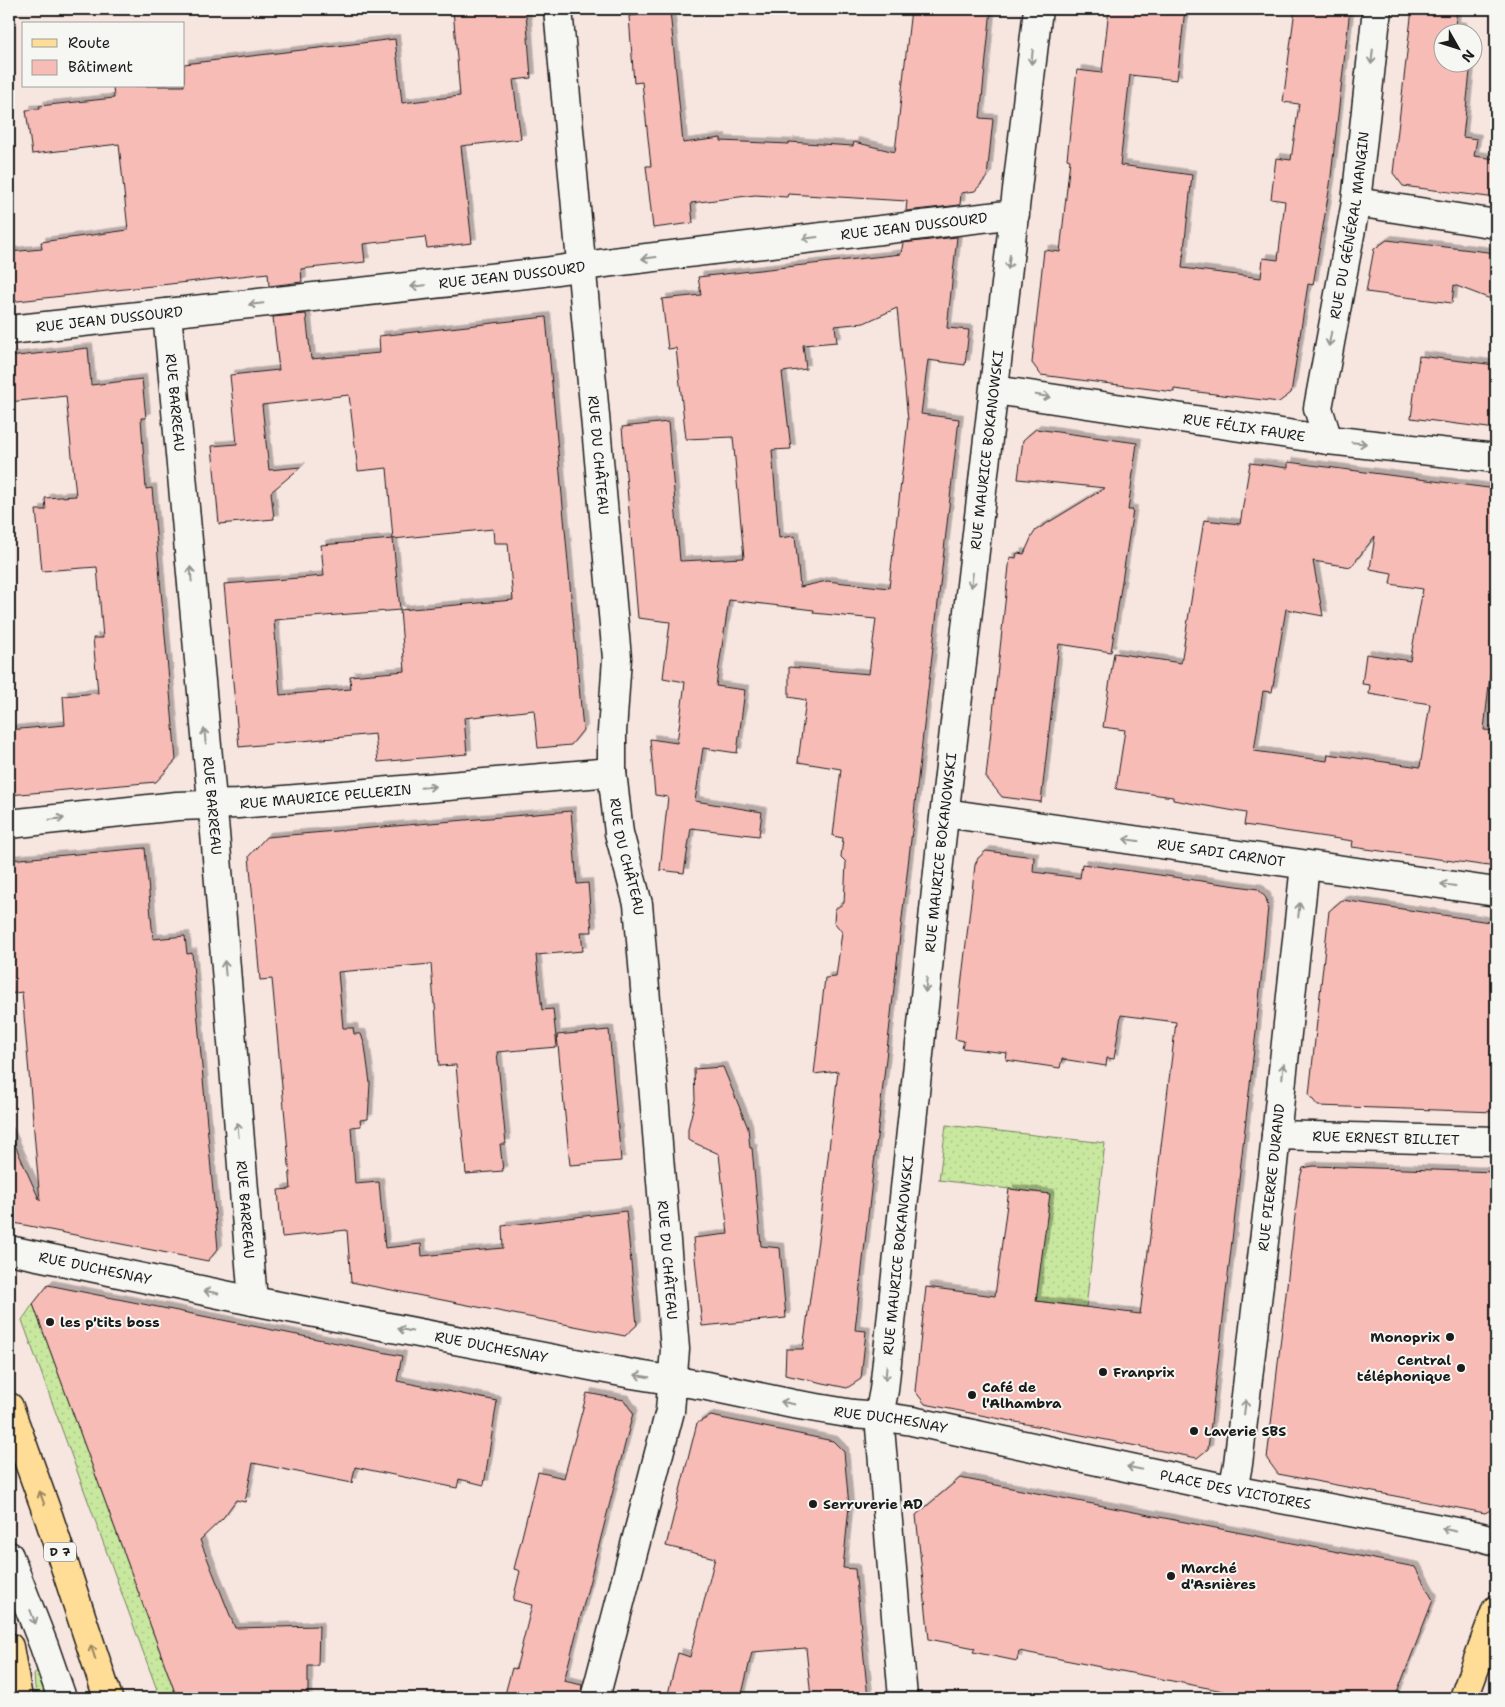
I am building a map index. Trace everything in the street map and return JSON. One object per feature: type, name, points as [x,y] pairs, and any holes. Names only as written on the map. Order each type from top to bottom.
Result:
[{"type":"main road","name":"D 7","points":[[9,1407],[49,1518],[108,1698]]},
{"type":"main road","points":[[1464,1698],[1496,1610]]},
{"type":"main road","points":[[9,1646],[18,1698]]},
{"type":"street","name":"RUE DU CHÂTEAU","points":[[558,9],[617,658],[612,732],[612,772],[619,832],[638,904],[675,1349],[670,1410],[595,1698]]},
{"type":"street","name":"RUE MAURICE BOKANOWSKI","points":[[903,1698],[879,1416],[884,1390],[945,813],[1038,9]]},
{"type":"street","name":"RUE DU GÉNÉRAL MANGIN","points":[[1328,440],[1318,408],[1356,202],[1378,9]]},
{"type":"street","points":[[1356,202],[1496,224]]},
{"type":"street","name":"RUE JEAN DUSSOURD","points":[[9,330],[581,267],[1015,214]]},
{"type":"street","name":"RUE BARREAU","points":[[167,313],[253,1300]]},
{"type":"street","name":"RUE FÉLIX FAURE","points":[[995,390],[1328,440],[1496,458]]},
{"type":"street","name":"RUE MAURICE PELLERIN","points":[[9,824],[177,806],[238,804],[612,772]]},
{"type":"street","name":"RUE SADI CARNOT","points":[[945,813],[1496,892]]},
{"type":"street","name":"RUE PIERRE DURAND","points":[[1233,1490],[1238,1464],[1276,1135],[1305,865]]},
{"type":"street","name":"RUE ERNEST BILLIET","points":[[1276,1135],[1496,1142]]},
{"type":"street","name":"RUE DUCHESNAY","points":[[9,1250],[253,1300],[793,1404],[853,1414],[879,1416],[975,1434]]},
{"type":"street","name":"PLACE DES VICTOIRES","points":[[975,1434],[1233,1490],[1478,1536],[1496,1542]]},
{"type":"street","points":[[9,1556],[62,1698]]},
{"type":"green space","points":[[946,1125],[1105,1143],[1086,1307],[1036,1301],[1049,1194],[939,1180]]},
{"type":"green space","points":[[33,1304],[177,1698],[160,1698],[22,1320]]},
{"type":"green space","points":[[39,1671],[50,1698],[36,1698],[34,1675]]},
{"type":"building","points":[[453,9],[525,9],[531,78],[513,80],[521,139],[461,146],[472,243],[427,248],[425,237],[363,244],[365,262],[301,269],[302,282],[269,286],[268,273],[9,302],[9,252],[42,249],[41,242],[128,230],[119,144],[32,154],[26,110],[40,109],[39,106],[114,98],[113,88],[185,88],[185,64],[395,39],[402,103],[460,96]]},
{"type":"building","points":[[911,9],[991,9],[980,118],[993,119],[987,177],[975,191],[961,193],[960,205],[906,211],[907,201],[788,194],[787,197],[755,195],[691,203],[693,223],[653,228],[646,166],[651,166],[642,82],[634,83],[629,16],[670,11],[683,143],[721,138],[721,141],[789,144],[789,142],[853,146],[854,142],[895,152]]},
{"type":"building","points":[[1109,9],[1185,9],[1177,80],[1130,75],[1120,165],[1192,175],[1182,268],[1261,278],[1263,258],[1278,260],[1285,201],[1271,199],[1276,158],[1291,160],[1299,104],[1283,102],[1295,9],[1350,9],[1330,185],[1313,285],[1308,284],[1291,393],[1279,402],[1174,389],[1174,392],[1041,375],[1032,363],[1044,250],[1060,252],[1070,160],[1067,159],[1077,70],[1102,73]]},
{"type":"building","points":[[1412,9],[1457,9],[1455,22],[1432,22],[1432,72],[1470,72],[1463,137],[1477,139],[1474,156],[1496,159],[1496,198],[1403,186],[1393,173]]},
{"type":"building","points":[[957,237],[947,328],[969,330],[965,365],[928,360],[921,414],[959,419],[855,1330],[866,1331],[861,1379],[847,1388],[785,1375],[786,1349],[803,1349],[821,1218],[838,1071],[814,1074],[825,978],[836,977],[842,932],[834,922],[835,909],[844,903],[846,862],[841,857],[843,838],[833,836],[841,769],[798,762],[806,700],[789,697],[789,667],[869,674],[876,619],[813,613],[814,610],[729,600],[716,686],[745,690],[737,753],[703,748],[695,801],[762,812],[759,836],[691,828],[684,873],[660,870],[668,797],[655,795],[650,739],[677,743],[685,682],[663,678],[670,622],[638,618],[622,427],[668,422],[680,561],[744,558],[733,437],[686,439],[676,348],[668,349],[662,299],[701,295],[698,277],[901,254],[903,243]],"holes":[[[897,308],[908,420],[889,588],[827,581],[800,587],[795,536],[779,538],[772,450],[791,449],[782,372],[806,369],[803,345],[837,342],[835,326],[864,323]]]},
{"type":"building","points":[[1387,240],[1496,253],[1496,301],[1454,285],[1452,303],[1366,292],[1374,249]]},
{"type":"building","points":[[306,314],[311,359],[380,353],[379,336],[546,317],[583,730],[571,745],[538,748],[534,710],[464,718],[467,754],[378,762],[375,734],[239,747],[224,584],[324,576],[321,545],[393,539],[387,468],[358,471],[349,395],[262,405],[269,470],[301,467],[271,492],[274,519],[219,524],[212,446],[237,444],[230,375],[279,370],[273,317]],"holes":[[[493,529],[494,543],[508,543],[513,600],[400,610],[393,539]],[[400,610],[405,671],[350,676],[351,689],[280,695],[274,620]]]},
{"type":"building","points":[[88,348],[91,385],[142,379],[146,418],[141,418],[146,489],[152,488],[176,760],[156,782],[9,795],[9,730],[65,725],[63,696],[98,693],[93,638],[103,638],[97,567],[42,571],[36,510],[46,510],[45,498],[76,496],[66,396],[9,402],[9,357]]},
{"type":"building","points":[[1419,356],[1496,365],[1496,429],[1411,418]]},
{"type":"building","points":[[1036,429],[1137,443],[1128,510],[1133,510],[1111,652],[1059,644],[1041,802],[1002,797],[986,777],[1010,557],[1016,558],[1017,553],[1024,554],[1036,530],[1105,488],[1018,479],[1023,440]]},
{"type":"building","points":[[1288,462],[1496,489],[1496,639],[1494,639],[1484,730],[1496,731],[1496,867],[1352,847],[1353,841],[1244,825],[1246,813],[1173,800],[1173,797],[1116,789],[1125,730],[1103,727],[1114,653],[1181,663],[1204,520],[1240,524],[1250,463],[1288,468]],"holes":[[[1375,536],[1370,569],[1392,573],[1390,584],[1423,589],[1410,661],[1366,654],[1362,684],[1370,685],[1369,694],[1430,704],[1420,767],[1328,754],[1327,761],[1254,751],[1263,691],[1272,692],[1286,609],[1323,616],[1313,561],[1351,567]]]},
{"type":"building","points":[[571,811],[577,884],[588,883],[592,932],[581,932],[583,951],[536,955],[542,1010],[553,1009],[557,1047],[497,1052],[506,1144],[500,1144],[503,1171],[466,1174],[456,1065],[439,1066],[431,964],[338,972],[343,1028],[353,1028],[354,1034],[361,1034],[365,1046],[370,1083],[368,1119],[360,1120],[361,1126],[351,1127],[355,1184],[379,1182],[385,1248],[421,1244],[422,1256],[503,1248],[502,1226],[626,1211],[637,1325],[625,1336],[351,1282],[347,1230],[282,1237],[278,1190],[291,1189],[287,1140],[272,979],[260,980],[249,856],[266,837]]},
{"type":"building","points":[[145,848],[153,939],[185,936],[187,954],[192,953],[218,1249],[208,1261],[9,1222],[9,1132],[40,1201],[22,992],[9,994],[9,860]]},
{"type":"building","points":[[986,851],[1034,857],[1033,872],[1080,878],[1082,864],[1258,889],[1266,898],[1268,907],[1256,1032],[1208,1449],[1197,1458],[925,1404],[915,1391],[926,1287],[995,1296],[1009,1189],[1050,1194],[1036,1301],[1140,1314],[1176,1022],[1121,1015],[1114,1059],[1107,1058],[1106,1066],[1062,1059],[1060,1068],[1006,1060],[1007,1053],[962,1048],[964,1041],[955,1039],[975,865],[978,858]]},
{"type":"building","points":[[1342,900],[1496,923],[1496,1112],[1318,1106],[1309,1095],[1329,911]]},
{"type":"building","points":[[609,1030],[621,1161],[570,1165],[557,1035]]},
{"type":"building","points":[[723,1067],[748,1128],[750,1148],[752,1148],[761,1246],[780,1248],[786,1318],[702,1326],[693,1238],[728,1234],[719,1154],[688,1140],[688,1129],[695,1100],[694,1069]]},
{"type":"building","points":[[1313,1166],[1496,1172],[1496,1507],[1485,1513],[1278,1474],[1267,1459],[1299,1181],[1303,1168]]},
{"type":"building","points":[[48,1285],[402,1356],[397,1381],[497,1401],[484,1485],[459,1479],[457,1488],[355,1467],[352,1483],[253,1463],[245,1502],[236,1500],[223,1518],[200,1540],[235,1628],[319,1626],[318,1666],[308,1666],[308,1698],[177,1698],[33,1304]]},
{"type":"building","points":[[587,1393],[624,1400],[633,1413],[564,1681],[582,1685],[580,1698],[504,1698],[512,1668],[516,1669],[532,1605],[513,1600],[520,1571],[514,1569],[538,1472],[564,1478]]},
{"type":"building","points":[[711,1416],[833,1441],[844,1452],[849,1506],[843,1568],[855,1569],[868,1698],[811,1698],[806,1648],[752,1652],[741,1698],[667,1698],[678,1653],[690,1657],[715,1558],[666,1546],[697,1423]]},
{"type":"building","name":"Marché d'Asnières","points":[[960,1478],[1415,1567],[1433,1600],[1395,1698],[1259,1698],[1019,1651],[1017,1661],[973,1652],[975,1648],[929,1639],[916,1515]]},
{"type":"place","name":"les p'tits boss","points":[[50,1322]]},
{"type":"place","name":"Monoprix","points":[[1450,1337]]},
{"type":"place","name":"Central téléphonique","points":[[1461,1368]]},
{"type":"place","name":"Franprix","points":[[1103,1372]]},
{"type":"place","name":"Café de l'Alhambra","points":[[972,1395]]},
{"type":"place","name":"Laverie SBS","points":[[1194,1431]]},
{"type":"place","name":"Serrurerie AD","points":[[813,1504]]},
{"type":"place","name":"Marché d'Asnières","points":[[1171,1576]]}]
